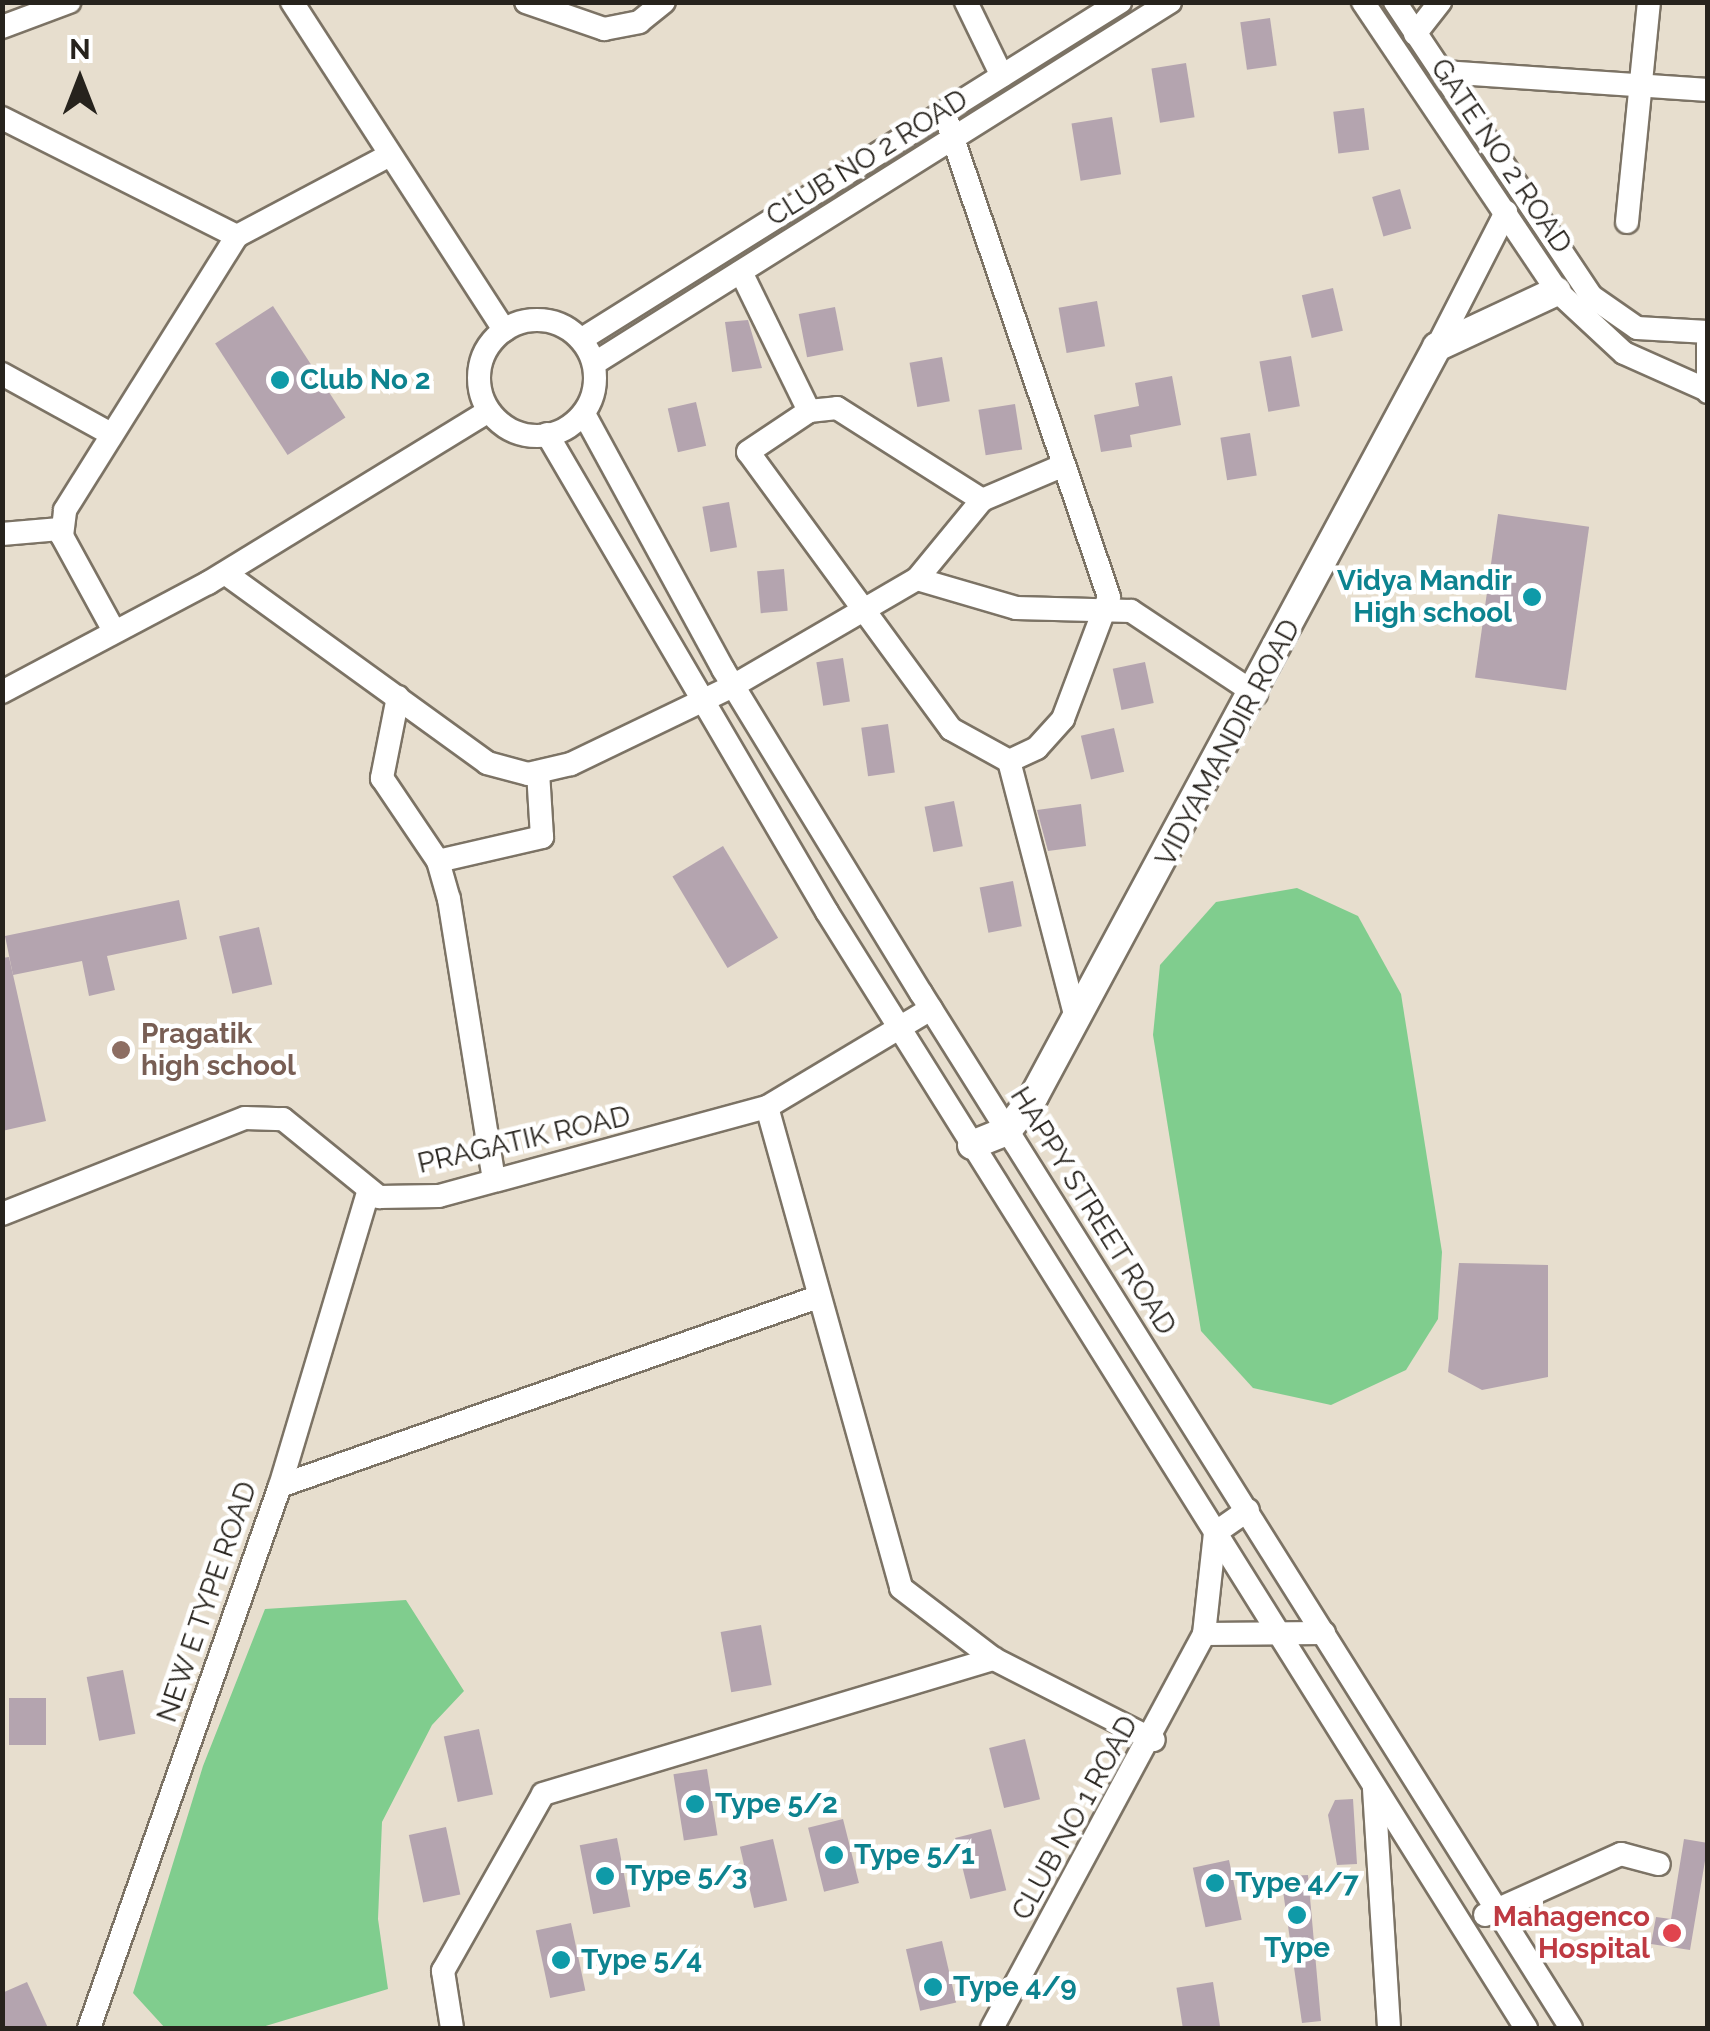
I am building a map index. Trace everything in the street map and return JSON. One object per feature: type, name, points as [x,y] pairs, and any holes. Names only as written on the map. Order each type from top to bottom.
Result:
[{"type":"main road","points":[[1438,347],[1566,282]]},
{"type":"main road","name":"VIDYAMANDIR ROAD","points":[[1007,1132],[1256,694],[1438,347]]},
{"type":"main road","points":[[972,1146],[1007,1132]]},
{"type":"street","points":[[2,27],[69,2]]},
{"type":"street","points":[[292,2],[386,157],[504,330]]},
{"type":"street","points":[[526,2],[604,29],[639,22],[664,2]]},
{"type":"street","points":[[966,2],[1002,76]]},
{"type":"street","name":"CLUB NO 2 ROAD","points":[[582,340],[1120,2]]},
{"type":"street","name":"CLUB NO 2 ROAD","points":[[595,362],[1170,2]]},
{"type":"street","name":"GATE NO 2 ROAD","points":[[1363,2],[1503,221],[1566,282],[1624,353],[1706,390]]},
{"type":"street","name":"GATE NO 2 ROAD","points":[[1395,2],[1443,72],[1566,282],[1618,320],[1708,332]]},
{"type":"street","points":[[1415,34],[1440,2]]},
{"type":"street","points":[[1627,222],[1649,2]]},
{"type":"street","points":[[1443,72],[1708,90]]},
{"type":"street","points":[[944,112],[1105,578],[1106,609],[1062,719],[1037,748],[1009,762]]},
{"type":"street","points":[[2,118],[237,236]]},
{"type":"street","points":[[60,529],[111,434],[237,236],[386,157]]},
{"type":"street","points":[[1438,347],[1503,221],[1512,188]]},
{"type":"street","points":[[741,272],[809,411]]},
{"type":"street","points":[[549,320],[582,340],[595,362],[584,414],[547,434],[511,431],[488,412],[479,366],[504,330],[549,320]]},
{"type":"street","points":[[1706,390],[1708,344]]},
{"type":"street","points":[[2,374],[111,434]]},
{"type":"street","points":[[982,500],[851,413],[809,411],[748,452],[951,729],[1009,762],[1075,1015]]},
{"type":"street","points":[[2,692],[225,573],[488,412]]},
{"type":"street","name":"HAPPY STREET ROAD","points":[[584,414],[733,686],[930,1009],[1571,2028]]},
{"type":"street","points":[[547,434],[698,702],[1526,2028]]},
{"type":"street","points":[[225,573],[487,764],[538,772],[733,686],[862,607],[916,580],[982,500],[1064,466]]},
{"type":"street","points":[[2,534],[60,529]]},
{"type":"street","points":[[60,529],[114,631]]},
{"type":"street","points":[[916,580],[1016,608],[1106,609],[1143,617],[1256,694]]},
{"type":"street","points":[[398,697],[382,778],[438,861],[494,1180]]},
{"type":"street","points":[[438,861],[542,837],[538,772]]},
{"type":"street","name":"PRAGATIK ROAD","points":[[368,1192],[439,1196],[767,1107],[930,1009]]},
{"type":"street","points":[[947,1106],[982,1092]]},
{"type":"street","points":[[767,1107],[901,1588],[994,1659],[1154,1740]]},
{"type":"street","points":[[2,1214],[245,1118],[283,1119],[368,1192]]},
{"type":"street","points":[[998,1188],[1034,1175]]},
{"type":"street","name":"NEW E TYPE ROAD","points":[[88,2028],[280,1486],[368,1192]]},
{"type":"street","points":[[280,1486],[818,1297]]},
{"type":"street","points":[[1214,1533],[1248,1510]]},
{"type":"street","name":"CLUB NO 1 ROAD","points":[[1002,2025],[1154,1740],[1204,1634],[1214,1533]]},
{"type":"street","points":[[1204,1634],[1324,1633]]},
{"type":"street","points":[[452,2028],[443,1971],[543,1794],[994,1659]]},
{"type":"street","points":[[1370,1778],[1389,2028]]},
{"type":"street","points":[[1463,1923],[1621,1854],[1660,1864]]},
{"type":"green space","points":[[1297,888],[1358,916],[1401,994],[1442,1252],[1438,1319],[1406,1370],[1331,1405],[1253,1388],[1201,1331],[1153,1035],[1160,965],[1216,902]]},
{"type":"green space","points":[[406,1600],[464,1691],[432,1725],[382,1822],[378,1919],[388,1989],[259,2028],[165,2028],[133,1993],[203,1766],[265,1609]]},
{"type":"building","points":[[1270,18],[1277,66],[1247,70],[1240,22]]},
{"type":"building","points":[[1186,63],[1195,117],[1160,123],[1151,68]]},
{"type":"building","points":[[1364,108],[1369,150],[1338,153],[1333,112]]},
{"type":"building","points":[[1112,117],[1121,174],[1081,181],[1072,123]]},
{"type":"building","points":[[1400,189],[1411,228],[1383,236],[1372,197]]},
{"type":"building","points":[[1333,288],[1343,331],[1312,338],[1302,295]]},
{"type":"building","points":[[1097,301],[1105,346],[1067,353],[1059,308]]},
{"type":"building","name":"Club No 2","points":[[273,306],[345,418],[288,455],[215,344]]},
{"type":"building","points":[[835,307],[843,350],[807,357],[799,314]]},
{"type":"building","points":[[748,320],[762,368],[732,372],[725,322]]},
{"type":"building","points":[[1291,356],[1300,406],[1268,412],[1259,362]]},
{"type":"building","points":[[942,357],[950,401],[917,407],[910,363]]},
{"type":"building","points":[[1172,376],[1181,425],[1130,435],[1132,447],[1101,452],[1094,415],[1139,406],[1135,383]]},
{"type":"building","points":[[696,402],[706,446],[678,452],[668,409]]},
{"type":"building","points":[[1015,404],[1022,449],[986,455],[978,410]]},
{"type":"building","points":[[1250,433],[1257,475],[1227,480],[1220,438]]},
{"type":"building","points":[[729,502],[737,547],[710,552],[702,507]]},
{"type":"building","name":"Vidya Mandir High school","points":[[1498,514],[1589,527],[1566,690],[1475,677]]},
{"type":"building","points":[[784,569],[788,611],[761,613],[757,571]]},
{"type":"building","points":[[843,658],[850,701],[823,706],[816,662]]},
{"type":"building","points":[[1145,662],[1154,703],[1121,710],[1113,669]]},
{"type":"building","points":[[888,724],[895,773],[868,776],[861,728]]},
{"type":"building","points":[[1114,728],[1124,772],[1091,779],[1081,736]]},
{"type":"building","points":[[954,801],[963,846],[933,852],[925,807]]},
{"type":"building","points":[[1081,804],[1086,846],[1048,851],[1037,810]]},
{"type":"building","points":[[723,846],[778,938],[728,968],[672,876]]},
{"type":"building","points":[[1013,881],[1022,926],[988,933],[980,887]]},
{"type":"building","points":[[179,900],[187,939],[107,956],[115,990],[89,996],[82,961],[13,975],[5,936]]},
{"type":"building","points":[[259,927],[272,984],[232,994],[219,936]]},
{"type":"building","points":[[9,957],[46,1121],[2,1131],[2,958]]},
{"type":"building","points":[[1459,1263],[1548,1265],[1548,1377],[1482,1390],[1448,1372]]},
{"type":"building","points":[[761,1625],[772,1685],[731,1692],[721,1632]]},
{"type":"building","points":[[123,1670],[135,1734],[99,1741],[87,1677]]},
{"type":"building","points":[[9,1698],[46,1698],[46,1745],[9,1745]]},
{"type":"building","points":[[479,1729],[493,1795],[458,1802],[444,1736]]},
{"type":"building","points":[[1025,1739],[1040,1799],[1004,1808],[989,1748]]},
{"type":"building","name":"Type 5/2","points":[[707,1769],[717,1835],[684,1840],[673,1774]]},
{"type":"building","points":[[1353,1799],[1357,1864],[1337,1865],[1328,1815],[1335,1800]]},
{"type":"building","name":"Type 5/1","points":[[843,1819],[859,1883],[824,1892],[808,1828]]},
{"type":"building","points":[[446,1827],[460,1894],[423,1902],[409,1835]]},
{"type":"building","points":[[991,1829],[1006,1890],[970,1899],[955,1838]]},
{"type":"building","name":"Type 5/3","points":[[617,1838],[630,1907],[593,1914],[580,1845]]},
{"type":"building","name":"Type 5/3","points":[[773,1839],[787,1900],[754,1908],[740,1847]]},
{"type":"building","points":[[1684,1839],[1708,1843],[1690,1950],[1651,1944],[1656,1917],[1671,1919]]},
{"type":"building","name":"Type 4/7","points":[[1229,1860],[1242,1920],[1205,1927],[1193,1868]]},
{"type":"building","points":[[1308,1875],[1321,2021],[1302,2023],[1283,1891],[1289,1876]]},
{"type":"building","name":"Type 5/4","points":[[571,1923],[585,1990],[550,1998],[536,1930]]},
{"type":"building","name":"Type 4/9","points":[[942,1941],[956,2002],[920,2011],[906,1949]]},
{"type":"building","points":[[27,1982],[48,2028],[2,2028],[2,1993]]},
{"type":"building","points":[[1213,1982],[1220,2028],[1183,2028],[1176,1988]]},
{"type":"place","name":"Club No 2","points":[[280,380]]},
{"type":"place","name":"Vidya Mandir High school","points":[[1532,597]]},
{"type":"place","name":"Pragatik high school","points":[[121,1050]]},
{"type":"place","name":"Type 5/2","points":[[695,1804]]},
{"type":"place","name":"Type 5/1","points":[[834,1855]]},
{"type":"place","name":"Type 5/3","points":[[605,1876]]},
{"type":"place","name":"Type 4/7","points":[[1215,1883]]},
{"type":"place","name":"Type","points":[[1297,1915]]},
{"type":"place","name":"Mahagenco Hospital","points":[[1672,1933]]},
{"type":"place","name":"Type 5/4","points":[[561,1960]]},
{"type":"place","name":"Type 4/9","points":[[933,1987]]}]
